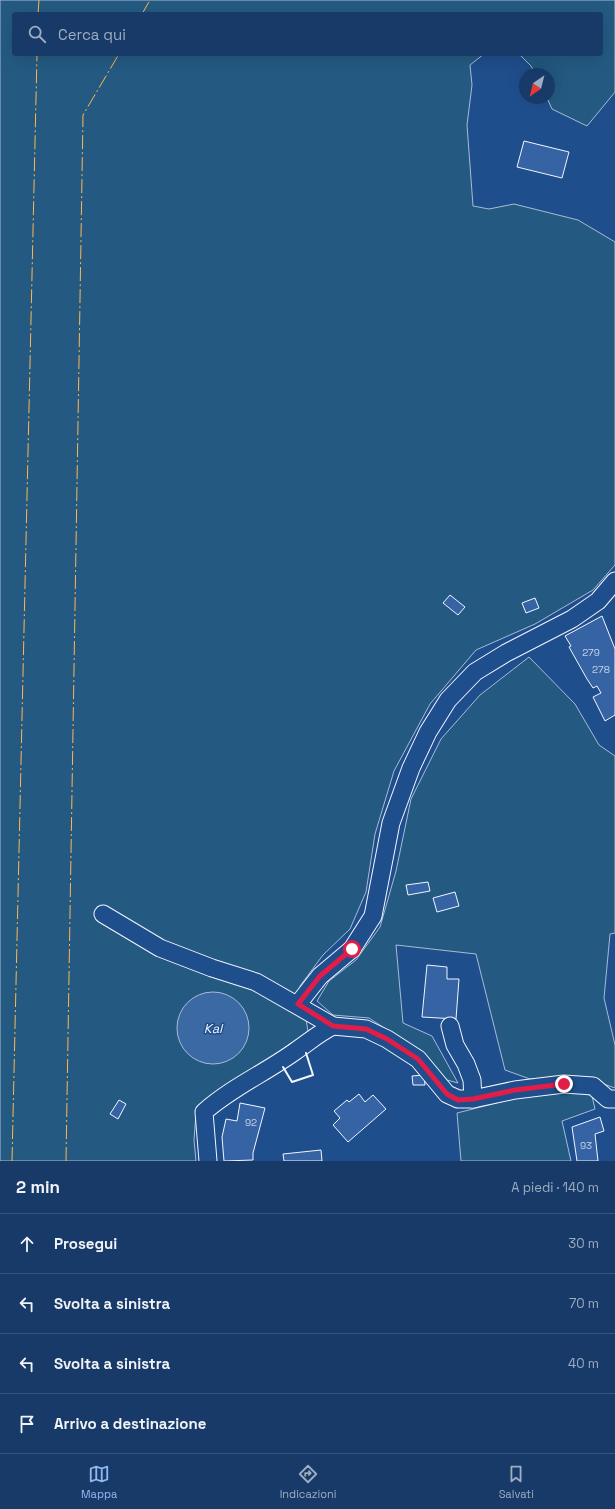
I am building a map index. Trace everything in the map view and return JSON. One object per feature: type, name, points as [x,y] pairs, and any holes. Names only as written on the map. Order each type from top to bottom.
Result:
[{"type":"street","points":[[298,1004],[320,976],[352,949],[373,916],[390,823],[421,746],[448,700],[475,672],[506,652],[572,619],[598,601],[615,581]]},
{"type":"street","points":[[103,914],[160,948],[256,982],[298,1004],[333,1026],[366,1029],[387,1039],[418,1059],[447,1094],[458,1100],[473,1099],[522,1088],[564,1084],[593,1086],[608,1099],[615,1099]]},
{"type":"street","points":[[208,1161],[204,1112],[229,1092],[297,1050],[315,1035],[333,1026]]},
{"type":"street","points":[[450,1026],[455,1045],[466,1064],[472,1080],[473,1099]]},
{"type":"shaded area","points":[[0,0],[615,0],[615,92],[587,126],[552,109],[550,104],[555,104],[555,68],[532,68],[521,56],[603,56],[603,12],[12,12],[12,56],[481,56],[470,65],[472,85],[467,125],[473,206],[489,209],[514,204],[578,220],[615,242],[615,565],[593,590],[535,624],[476,650],[430,704],[394,771],[375,834],[366,892],[350,929],[323,955],[300,986],[308,1031],[196,1113],[194,1140],[196,1161],[0,1161]]},
{"type":"shaded area","points":[[529,657],[575,704],[599,745],[615,756],[615,933],[610,934],[604,998],[615,1045],[615,1088],[584,1077],[530,1079],[505,1070],[476,954],[396,945],[403,1023],[432,1036],[458,1083],[447,1080],[406,1042],[369,1018],[333,1015],[317,1001],[329,981],[356,960],[380,927],[396,871],[411,799],[441,739],[480,695]]},
{"type":"shaded area","points":[[576,1090],[592,1096],[595,1109],[562,1121],[571,1161],[461,1161],[457,1113],[528,1095]]},
{"type":"water","name":"Kal","points":[[213,992],[233,998],[243,1008],[249,1028],[243,1048],[233,1058],[213,1064],[193,1058],[183,1048],[177,1028],[183,1008],[193,998]]},
{"type":"building","points":[[524,141],[569,152],[562,178],[517,167]]},
{"type":"building","points":[[450,595],[465,607],[458,615],[443,603]]},
{"type":"building","points":[[535,598],[539,608],[526,613],[522,603]]},
{"type":"building","points":[[602,616],[615,649],[615,715],[605,721],[593,697],[601,693],[597,686],[593,688],[587,679],[569,647],[571,646],[565,636]]},
{"type":"building","points":[[428,882],[430,891],[408,895],[406,885]]},
{"type":"building","points":[[455,892],[459,906],[437,912],[433,898]]},
{"type":"building","points":[[427,965],[447,967],[447,979],[459,979],[456,1019],[422,1017]]},
{"type":"building","points":[[424,1075],[425,1085],[413,1085],[412,1076]]},
{"type":"building","points":[[359,1094],[365,1102],[373,1095],[386,1109],[348,1142],[333,1125],[340,1118],[334,1111],[347,1100],[349,1102]]},
{"type":"building","points":[[119,1100],[126,1104],[118,1119],[110,1114]]},
{"type":"building","points":[[240,1103],[265,1108],[253,1153],[253,1160],[224,1161],[222,1137],[226,1119],[237,1121]]},
{"type":"building","points":[[600,1117],[604,1131],[595,1134],[598,1161],[577,1161],[572,1127]]},
{"type":"building","points":[[321,1150],[322,1161],[284,1161],[283,1154]]},
{"type":"wall","points":[[283,1067],[292,1082],[313,1075],[306,1053]]},
{"type":"power","points":[[38,12],[39,0]]},
{"type":"power","points":[[143,12],[150,0]]},
{"type":"power","points":[[12,1161],[37,56]]},
{"type":"power","points":[[66,1161],[83,115],[118,56]]},
{"type":"route","points":[[352,949],[320,976],[298,1004],[333,1026],[366,1029],[387,1039],[418,1059],[447,1094],[458,1100],[473,1099],[536,1086],[564,1084]]}]
